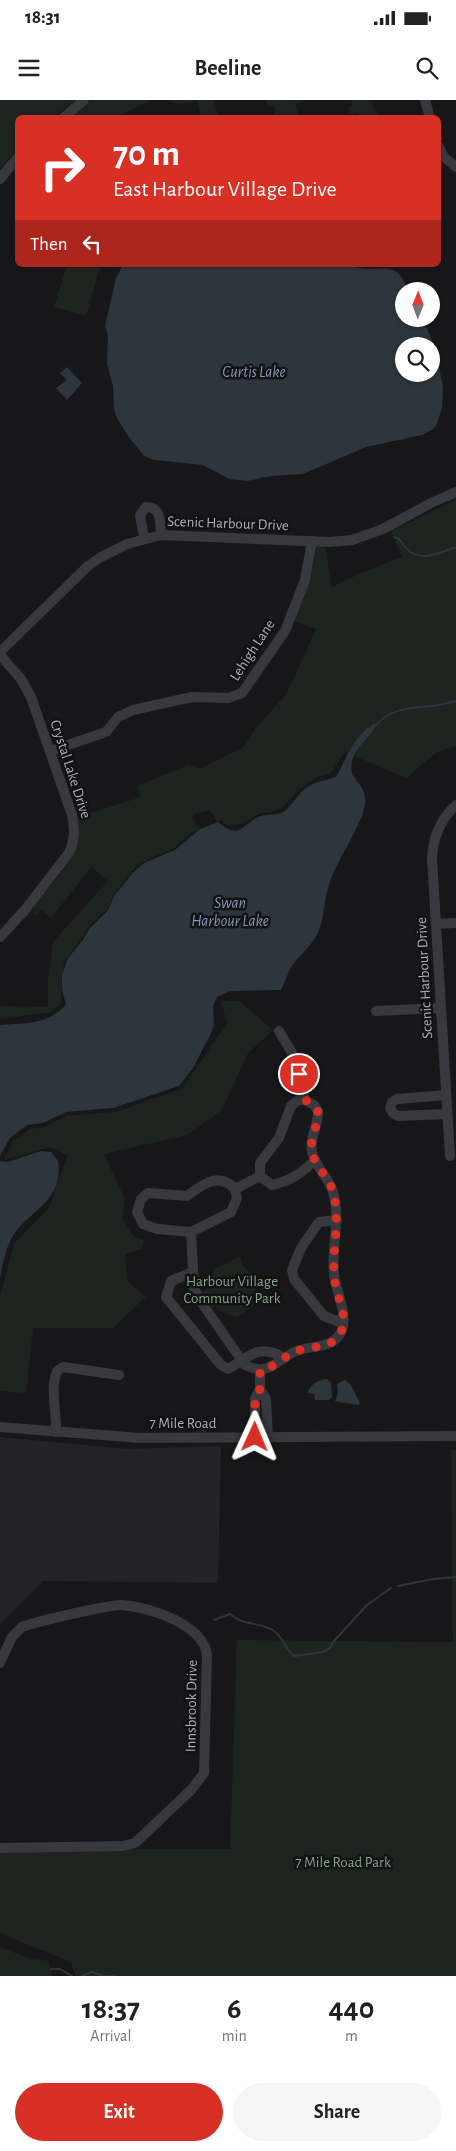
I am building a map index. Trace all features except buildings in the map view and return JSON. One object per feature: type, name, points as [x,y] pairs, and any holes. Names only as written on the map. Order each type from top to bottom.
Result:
[{"type":"street","points":[[66,115],[84,100]]},
{"type":"street","points":[[426,100],[429,115]]},
{"type":"street","points":[[441,152],[456,167]]},
{"type":"street","points":[[0,179],[15,161]]},
{"type":"street","name":"Scenic Harbour Drive","points":[[0,654],[88,566],[120,547],[144,538],[161,535],[341,541],[365,536],[456,492]]},
{"type":"street","points":[[144,538],[140,514],[146,507],[153,508],[158,512],[161,535]]},
{"type":"street","name":"Lehigh Lane","points":[[50,751],[106,732],[118,717],[133,710],[192,697],[228,698],[242,694],[274,649],[284,631],[305,580],[312,541]]},
{"type":"street","name":"Crystal Lake Drive","points":[[0,654],[21,679],[31,697],[72,815],[75,832],[74,842],[62,863],[0,938]]},
{"type":"street","name":"Scenic Harbour Drive","points":[[450,1156],[433,848],[439,827],[456,805]]},
{"type":"street","points":[[436,924],[456,923]]},
{"type":"street","points":[[376,1011],[441,1008]]},
{"type":"street","points":[[279,1031],[294,1058],[305,1100]]},
{"type":"street","points":[[446,1096],[397,1099],[392,1102],[390,1108],[398,1116],[447,1114]]},
{"type":"street","points":[[191,1232],[194,1288],[201,1302],[245,1365],[260,1370],[274,1366],[297,1350],[328,1344],[341,1332],[342,1324],[342,1307],[336,1288],[334,1272],[337,1220],[333,1190],[315,1160],[311,1142],[318,1112],[314,1105],[305,1100],[298,1100],[291,1106],[279,1138],[260,1163],[260,1176]]},
{"type":"street","points":[[260,1176],[272,1185],[287,1182],[303,1172],[315,1160]]},
{"type":"street","points":[[235,1189],[260,1176]]},
{"type":"street","points":[[222,1180],[230,1183],[235,1189],[237,1198],[231,1212],[191,1232],[157,1229],[143,1224],[137,1212],[141,1199],[148,1193],[187,1196],[212,1181],[222,1180]]},
{"type":"street","points":[[337,1220],[319,1222],[301,1248],[292,1270],[294,1279],[324,1316],[342,1324]]},
{"type":"street","points":[[193,1272],[171,1281],[166,1297],[221,1365],[228,1369],[240,1360],[261,1351],[268,1351],[285,1358]]},
{"type":"street","points":[[56,1432],[54,1388],[55,1373],[58,1370],[63,1367],[119,1375]]},
{"type":"street","points":[[255,1437],[255,1399],[260,1389],[260,1370]]},
{"type":"street","points":[[260,1389],[266,1399],[268,1437]]},
{"type":"street","name":"7 Mile Road","points":[[0,1427],[140,1438],[456,1436]]},
{"type":"street","name":"Innsbrook Drive","points":[[0,1663],[12,1637],[22,1627],[123,1605],[166,1616],[177,1621],[199,1636],[206,1648],[207,1655],[204,1773],[191,1790],[135,1843],[123,1846],[0,1848]]},
{"type":"shaded area","points":[[0,1437],[128,1449],[221,1446],[218,1583],[43,1581],[0,1624]]},
{"type":"green space","points":[[0,100],[75,100],[56,115],[15,115],[15,151],[0,168]]},
{"type":"green space","points":[[92,100],[151,100],[121,115],[74,115]]},
{"type":"green space","points":[[165,100],[214,100],[218,115],[200,115],[197,101],[181,104]]},
{"type":"green space","points":[[266,100],[307,100],[295,103],[298,115],[275,115],[274,106],[268,107]]},
{"type":"green space","points":[[351,100],[370,100],[378,115],[350,114],[349,107],[352,106]]},
{"type":"green space","points":[[66,267],[100,267],[86,316],[54,307]]},
{"type":"green space","points":[[456,500],[456,746],[437,752],[406,778],[345,752],[330,774],[315,778],[298,791],[282,808],[272,812],[261,813],[241,824],[227,825],[220,820],[217,822],[210,810],[196,813],[192,818],[200,829],[189,834],[174,848],[138,864],[115,892],[108,908],[88,927],[64,961],[61,982],[62,1002],[52,1012],[0,1019],[0,1006],[48,1007],[48,981],[53,942],[108,881],[91,867],[51,918],[41,910],[36,916],[33,914],[33,907],[59,876],[72,855],[76,844],[78,817],[141,797],[137,786],[188,765],[200,769],[244,747],[255,729],[287,693],[316,629],[293,621],[312,572],[317,547],[325,546],[332,587],[402,557],[391,531]]},
{"type":"green space","points":[[221,1001],[239,1001],[273,1030],[248,1053],[222,1110],[187,1135],[104,1154],[125,1199],[122,1219],[133,1236],[144,1240],[141,1249],[125,1254],[128,1282],[146,1297],[113,1328],[33,1328],[26,1393],[0,1391],[0,1297],[14,1244],[49,1208],[67,1156],[50,1147],[4,1160],[13,1141],[30,1129],[45,1127],[66,1116],[115,1112],[182,1089],[227,1023]]},
{"type":"green space","name":"Harbour Village Community Park","points":[[240,1256],[244,1267],[258,1279],[256,1289],[262,1303],[254,1305],[235,1317],[217,1309],[215,1306],[212,1309],[201,1292],[207,1289],[205,1284],[210,1281],[215,1269]]},
{"type":"green space","name":"7 Mile Road Park","points":[[451,1450],[456,1450],[456,1976],[75,1976],[71,1962],[0,1933],[0,1849],[230,1849],[237,1640],[453,1642]]},
{"type":"green space","points":[[0,1947],[28,1958],[49,1961],[52,1976],[0,1976]]},
{"type":"water","name":"Curtis Lake","points":[[122,267],[357,267],[391,270],[398,273],[404,282],[395,282],[395,328],[427,328],[431,337],[395,337],[395,382],[440,382],[440,372],[443,387],[442,408],[436,426],[422,435],[366,447],[303,474],[271,476],[247,481],[229,479],[203,465],[155,460],[144,456],[128,436],[114,409],[113,386],[107,364],[108,335],[105,326],[116,278]]},
{"type":"water","points":[[67,367],[82,383],[67,400],[56,388],[67,380],[60,373]]},
{"type":"water","name":"Swan Harbour Lake","points":[[374,723],[376,725],[372,732],[355,753],[352,765],[352,774],[365,795],[362,815],[330,880],[319,931],[290,969],[281,990],[230,991],[217,997],[213,1006],[214,1025],[211,1033],[193,1068],[179,1086],[113,1108],[66,1112],[43,1123],[27,1125],[10,1138],[0,1156],[0,1025],[43,1020],[66,1005],[62,989],[62,975],[68,958],[83,940],[89,929],[108,910],[114,896],[144,863],[175,850],[200,829],[218,822],[226,828],[237,830],[261,816],[278,814],[284,811],[310,785],[336,777],[355,741]]},
{"type":"water","points":[[41,1151],[51,1152],[58,1161],[59,1174],[56,1185],[45,1203],[14,1234],[7,1249],[0,1278],[0,1161],[8,1162]]},
{"type":"water","points":[[327,1379],[331,1383],[332,1398],[329,1400],[315,1400],[314,1394],[308,1393],[310,1387],[318,1381]]},
{"type":"water","points":[[345,1380],[351,1385],[360,1403],[358,1405],[335,1401],[338,1393],[337,1384]]},
{"type":"waterway","points":[[394,537],[399,539],[405,547],[416,555],[429,556],[456,547]]},
{"type":"waterway","points":[[376,725],[382,719],[395,712],[456,701]]},
{"type":"waterway","points":[[398,1586],[433,1579],[456,1577]]},
{"type":"waterway","points":[[214,1620],[230,1614],[241,1621],[269,1628],[277,1634],[294,1656],[323,1652],[330,1648],[333,1642],[367,1605],[391,1588]]},
{"type":"waterway","points":[[51,1969],[60,1969],[72,1976]]},
{"type":"waterway","points":[[82,1976],[92,1972],[104,1976],[114,1976]]},
{"type":"route","points":[[255,1437],[255,1399],[260,1389],[260,1370],[274,1366],[297,1350],[317,1348],[336,1339],[341,1332],[344,1317],[336,1288],[334,1272],[337,1220],[335,1200],[333,1190],[311,1151],[312,1134],[318,1118],[318,1112],[310,1101],[305,1100],[299,1074]]}]
